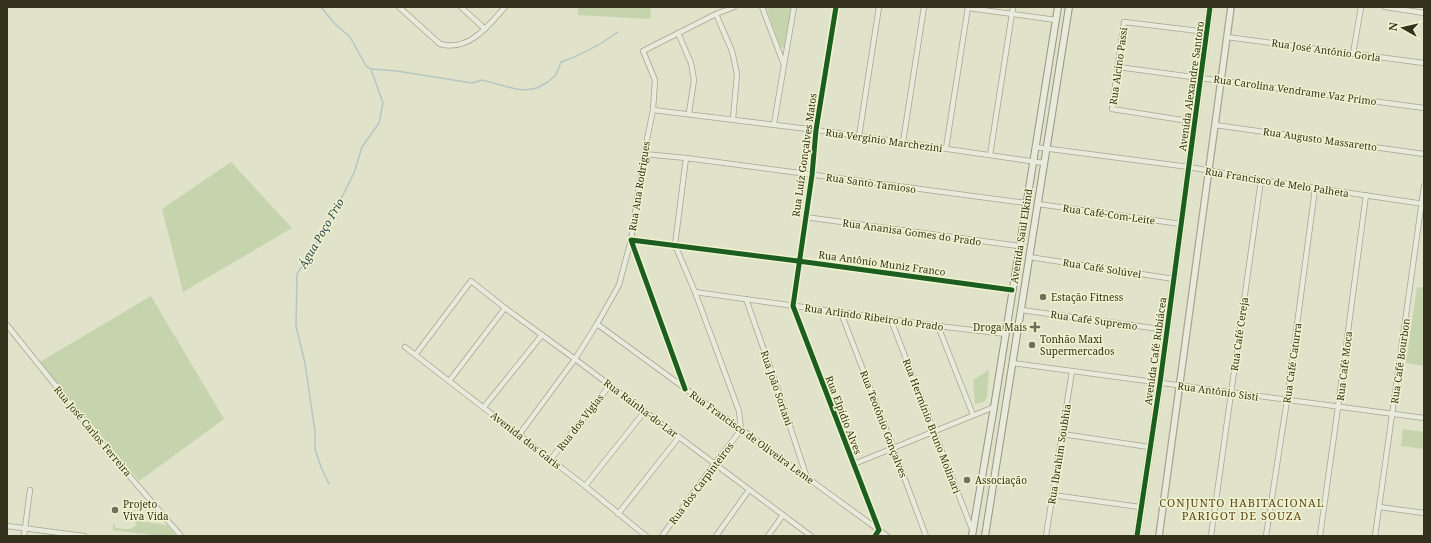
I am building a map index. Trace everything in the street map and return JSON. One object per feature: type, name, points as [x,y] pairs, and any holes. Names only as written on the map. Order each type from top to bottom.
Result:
[{"type":"main road","name":"Avenida Saul Elkind","points":[[972,534],[1006,334],[1058,7]]},
{"type":"main road","name":"Avenida Saul Elkind","points":[[985,536],[1068,7]]},
{"type":"street","points":[[399,7],[444,46],[461,43],[474,38],[485,29],[505,7]]},
{"type":"street","points":[[461,7],[485,29]]},
{"type":"street","points":[[689,113],[694,80],[691,63],[678,34],[716,14],[734,7]]},
{"type":"street","points":[[762,7],[784,65]]},
{"type":"street","points":[[774,124],[794,7]]},
{"type":"street","name":"Rua Luíz Gonçalves Matos","points":[[793,306],[798,261],[812,175],[816,130],[836,7]]},
{"type":"street","points":[[859,136],[879,7]]},
{"type":"street","points":[[903,142],[924,7]]},
{"type":"street","points":[[946,148],[968,7],[1056,20]]},
{"type":"street","points":[[990,155],[1012,7]]},
{"type":"street","name":"Avenida Alexandre Santoro","points":[[1189,167],[1210,7]]},
{"type":"street","points":[[1159,536],[1178,385],[1216,125],[1231,7]]},
{"type":"street","points":[[1353,54],[1361,7]]},
{"type":"street","points":[[1385,7],[1424,12]]},
{"type":"street","points":[[716,14],[732,51],[737,74],[733,119]]},
{"type":"street","name":"Rua Alcino Passi","points":[[1195,122],[1112,110],[1124,22],[1207,32]]},
{"type":"street","name":"Rua Ana Rodrigues","points":[[519,435],[574,359],[597,324],[619,285],[631,240],[644,154],[653,110],[655,80],[643,51],[678,34]]},
{"type":"street","name":"Rua José Antônio Gorla","points":[[1227,37],[1424,63]]},
{"type":"street","name":"Rua Carolina Vendrame Vaz Primo","points":[[1118,67],[1424,108]]},
{"type":"street","name":"Rua Vergínio Marchezini","points":[[653,110],[774,124],[1044,163]]},
{"type":"street","name":"Rua Augusto Massaretto","points":[[1216,125],[1424,154]]},
{"type":"street","name":"Rua Francisco de Melo Palheta","points":[[1035,147],[1189,167],[1315,189],[1423,204]]},
{"type":"street","name":"Rua Santo Tamioso","points":[[644,154],[686,158],[1026,204]]},
{"type":"street","points":[[686,158],[675,245],[695,292],[739,411],[741,430]]},
{"type":"street","name":"Avenida Café Rubiácea","points":[[1137,536],[1149,447],[1160,383],[1189,167]]},
{"type":"street","name":"Rua Café Cereja","points":[[1211,536],[1261,180]]},
{"type":"street","name":"Rua Café Bourbon","points":[[1375,536],[1423,204],[1424,186]]},
{"type":"street","name":"Rua Café Caturra","points":[[1266,536],[1287,400],[1315,189]]},
{"type":"street","name":"Rua Café Moca","points":[[1320,536],[1366,195]]},
{"type":"street","name":"Rua Café-Com-Leite","points":[[1038,204],[1182,224]]},
{"type":"street","name":"Rua Ananisa Gomes do Prado","points":[[805,217],[1019,246]]},
{"type":"street","points":[[631,240],[685,389]]},
{"type":"street","name":"Rua Antônio Muniz Franco","points":[[631,240],[1012,290]]},
{"type":"street","name":"Rua Café Solúvel","points":[[1029,257],[1174,278]]},
{"type":"street","name":"Rua Rainha-do-Lar","points":[[416,354],[471,281],[504,308],[610,385],[811,536]]},
{"type":"street","name":"Rua Arlindo Ribeiro do Prado","points":[[695,292],[891,320],[1006,334]]},
{"type":"street","name":"Rua João Soriani","points":[[746,299],[778,387],[807,478]]},
{"type":"street","name":"Rua Elpídio Alves","points":[[793,306],[879,530]]},
{"type":"street","points":[[450,380],[504,308]]},
{"type":"street","name":"Rua Café Supremo","points":[[1021,310],[1167,330]]},
{"type":"street","name":"Rua Teotônio Gonçalves","points":[[841,313],[926,536]]},
{"type":"street","name":"Rua Hermínio Bruno Molinari","points":[[891,320],[972,534]]},
{"type":"street","name":"Rua Francisco de Oliveira Leme","points":[[597,324],[887,536]]},
{"type":"street","name":"Rua José Carlos Ferreira","points":[[7,325],[108,451],[181,536]]},
{"type":"street","points":[[938,326],[973,415]]},
{"type":"street","points":[[484,407],[542,335]]},
{"type":"street","name":"Avenida dos Garis","points":[[405,347],[450,380],[646,536]]},
{"type":"street","name":"Rua Antônio Sisti","points":[[1012,363],[1424,418]]},
{"type":"street","name":"Rua Ibrahim Soubhia","points":[[1046,536],[1072,371]]},
{"type":"street","name":"Rua dos Vigias","points":[[551,460],[610,385]]},
{"type":"street","points":[[854,464],[994,407]]},
{"type":"street","points":[[585,486],[645,411]]},
{"type":"street","name":"Rua dos Carpinteiros","points":[[662,536],[741,430]]},
{"type":"street","points":[[1062,434],[1149,447]]},
{"type":"street","points":[[618,514],[679,437]]},
{"type":"street","points":[[24,536],[30,490]]},
{"type":"street","points":[[716,536],[749,490]]},
{"type":"street","points":[[1052,496],[1140,507]]},
{"type":"street","points":[[1379,507],[1424,513]]},
{"type":"street","points":[[768,536],[783,515]]},
{"type":"street","points":[[7,526],[84,536]]},
{"type":"street","points":[[875,536],[879,530]]},
{"type":"green space","points":[[578,7],[651,7],[650,19],[578,15]]},
{"type":"green space","points":[[766,7],[792,7],[785,47],[782,48],[780,46]]},
{"type":"green space","points":[[231,162],[292,228],[183,292],[162,209]]},
{"type":"green space","points":[[1417,287],[1424,288],[1424,366],[1406,363]]},
{"type":"green space","points":[[151,296],[224,419],[139,481],[40,362]]},
{"type":"green space","points":[[989,370],[987,397],[984,402],[975,404],[973,380]]},
{"type":"green space","points":[[1403,429],[1424,432],[1424,449],[1401,446]]},
{"type":"green space","points":[[135,519],[138,519],[138,521],[167,525],[176,536],[159,536],[113,530],[113,524],[116,528],[126,529],[134,527],[136,525]]},
{"type":"waterway","name":"Água Poço Frio","points":[[321,7],[335,24],[350,37],[366,66],[371,69],[383,103],[379,123],[362,147],[354,173],[343,195],[324,231],[297,274],[296,326],[305,363],[315,432],[315,449],[329,484]]},
{"type":"waterway","points":[[372,69],[397,71],[472,83],[482,80],[525,90],[537,88],[548,82],[556,75],[561,62],[591,49],[618,32]]},
{"type":"cycle path","points":[[836,7],[816,130],[812,175],[793,306],[879,530],[875,536]]},
{"type":"cycle path","points":[[1137,536],[1160,383],[1210,7]]},
{"type":"cycle path","points":[[685,389],[631,240],[1012,290]]},
{"type":"place","name":"Estação Fitness","points":[[1043,297]]},
{"type":"place","name":"Droga Mais","points":[[1035,327]]},
{"type":"place","name":"Tonhão Maxi Supermercados","points":[[1032,345]]},
{"type":"place","name":"Associação","points":[[967,480]]},
{"type":"place","name":"Projeto Viva Vida","points":[[115,510]]},
{"type":"district","name":"CONJUNTO HABITACIONAL PARIGOT DE SOUZA","points":[[1242,508]]}]
